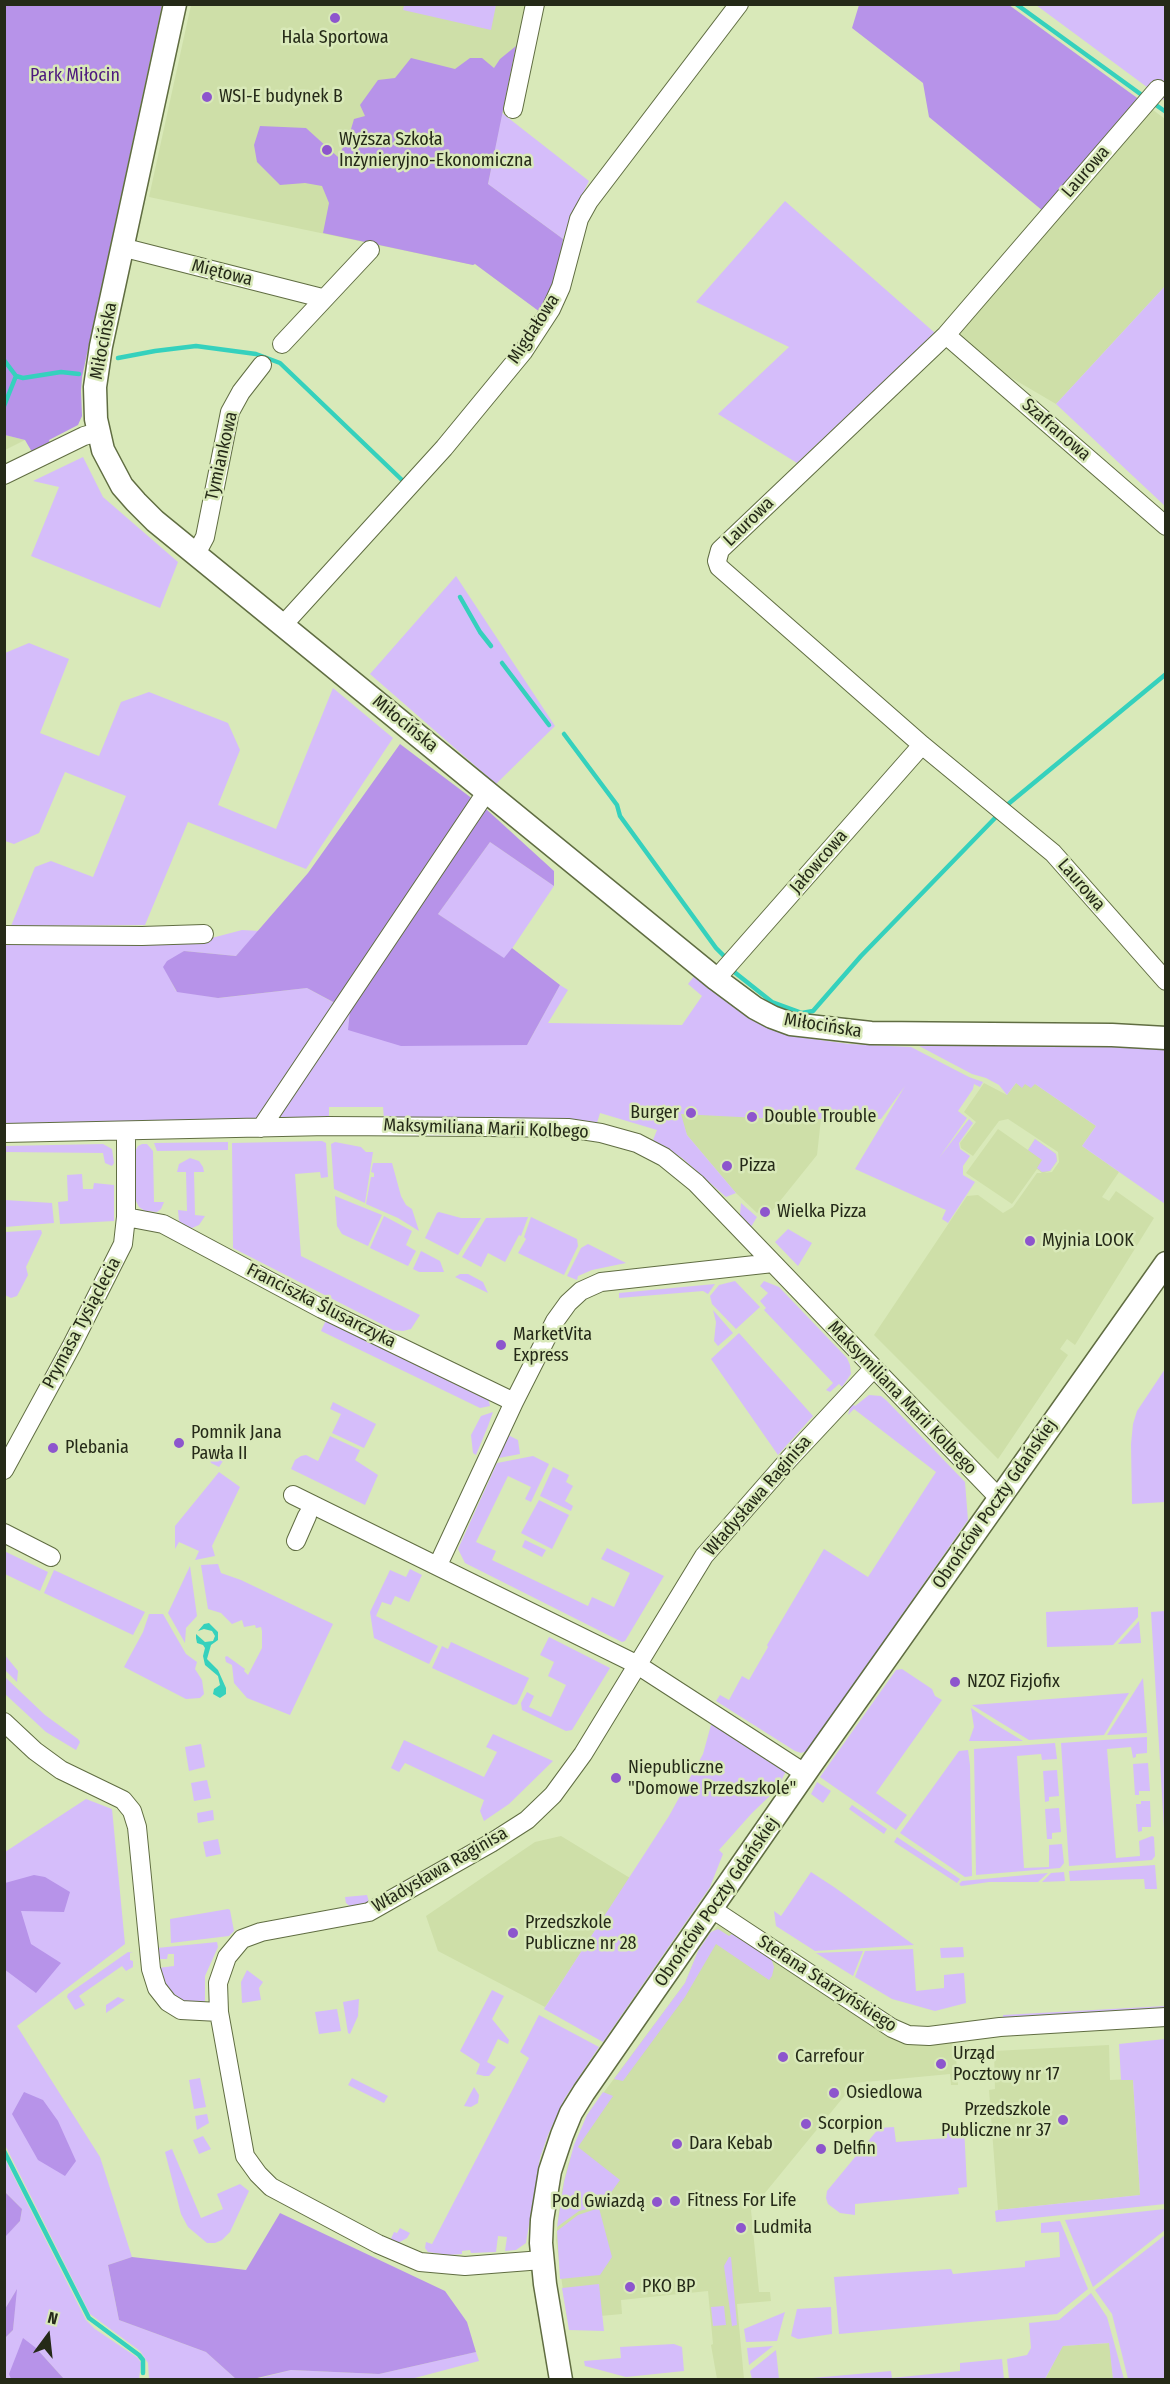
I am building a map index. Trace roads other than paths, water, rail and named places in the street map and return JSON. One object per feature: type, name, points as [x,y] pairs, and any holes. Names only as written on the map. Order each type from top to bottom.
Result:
[{"type":"street","name":"Miłocińska","points":[[175,4],[95,387],[98,432],[111,467],[122,486],[155,521],[716,979],[739,997],[772,1017],[792,1024],[871,1033],[1112,1035],[1166,1038]]},
{"type":"street","points":[[513,109],[534,4]]},
{"type":"street","name":"Migdałowa","points":[[284,625],[444,448],[523,352],[551,309],[561,287],[579,219],[590,201],[739,4]]},
{"type":"street","name":"Laurowa","points":[[1158,89],[946,335],[720,550],[717,561],[719,567],[922,745],[1053,853],[1166,981]]},
{"type":"street","name":"Miętowa","points":[[122,249],[322,298]]},
{"type":"street","points":[[282,344],[322,298],[370,250]]},
{"type":"street","name":"Szafranowa","points":[[946,335],[1166,526]]},
{"type":"street","name":"Tymiankowa","points":[[196,554],[205,537],[230,412],[241,392],[262,365]]},
{"type":"street","points":[[4,475],[84,436],[98,432]]},
{"type":"street","name":"Jałowcowa","points":[[716,979],[922,745]]},
{"type":"street","points":[[261,1128],[487,791]]},
{"type":"street","points":[[4,935],[204,934]]},
{"type":"street","name":"Maksymiliana Marii Kolbego","points":[[4,1133],[261,1128],[513,1127],[568,1128],[601,1133],[637,1143],[664,1157],[696,1183],[999,1498]]},
{"type":"street","name":"Prymasa Tysiąclecia","points":[[4,1470],[118,1258],[123,1244],[126,1217],[126,1131]]},
{"type":"street","name":"Franciszka Ślusarczyka","points":[[126,1217],[164,1224],[322,1309],[514,1402]]},
{"type":"street","points":[[438,1565],[514,1402],[567,1302],[581,1291],[601,1282],[773,1263]]},
{"type":"street","name":"Obrońców Poczty Gdańskiej","points":[[561,2379],[542,2260],[542,2220],[550,2171],[572,2113],[584,2092],[806,1774],[1166,1263]]},
{"type":"street","name":"Władysława Raginisa","points":[[542,2260],[465,2266],[420,2262],[369,2239],[271,2187],[258,2174],[246,2156],[219,2013],[218,1983],[227,1957],[242,1939],[261,1932],[369,1912],[527,1820],[553,1795],[577,1762],[704,1556],[789,1459],[873,1369]]},
{"type":"street","points":[[293,1495],[636,1664],[806,1774]]},
{"type":"street","points":[[296,1541],[307,1516]]},
{"type":"street","points":[[4,1533],[51,1557]]},
{"type":"street","points":[[4,1722],[35,1751],[61,1770],[123,1800],[132,1811],[137,1827],[153,1977],[157,1988],[168,2002],[181,2010],[219,2013]]},
{"type":"street","name":"Stefana Starzyńskiego","points":[[712,1909],[892,2028],[908,2035],[929,2036],[1000,2027],[1166,2017]]},
{"type":"water","points":[[209,1623],[218,1632],[218,1640],[211,1645],[207,1659],[218,1670],[226,1688],[226,1694],[220,1698],[213,1694],[214,1689],[220,1685],[218,1676],[205,1665],[203,1656],[205,1648],[197,1643],[196,1638],[196,1634],[205,1642],[213,1641],[215,1636],[212,1631],[204,1629],[198,1631],[204,1624]]},
{"type":"waterway","points":[[1016,4],[1146,98]]},
{"type":"waterway","points":[[1153,103],[1166,112]]},
{"type":"waterway","points":[[118,358],[196,346],[256,354],[280,363],[402,480]]},
{"type":"waterway","points":[[4,360],[16,376],[23,378],[61,372],[79,374]]},
{"type":"waterway","points":[[4,406],[16,376]]},
{"type":"waterway","points":[[460,597],[480,632],[491,646]]},
{"type":"waterway","points":[[502,663],[549,725]]},
{"type":"waterway","points":[[1007,805],[1166,674]]},
{"type":"waterway","points":[[564,734],[617,805],[620,816],[716,948],[725,957]]},
{"type":"waterway","points":[[733,971],[772,1002],[802,1013],[813,1011],[861,956],[996,817]]},
{"type":"waterway","points":[[4,2151],[89,2318],[139,2355],[143,2360],[143,2373]]},
{"type":"place","name":"Hala Sportowa","points":[[335,18]]},
{"type":"place","name":"WSI-E budynek B","points":[[207,97]]},
{"type":"place","name":"Wyższa Szkoła Inżynieryjno-Ekonomiczna","points":[[327,150]]},
{"type":"place","name":"Burger","points":[[691,1113]]},
{"type":"place","name":"Double Trouble","points":[[752,1117]]},
{"type":"place","name":"Pizza","points":[[727,1166]]},
{"type":"place","name":"Wielka Pizza","points":[[765,1212]]},
{"type":"place","name":"Myjnia LOOK","points":[[1030,1241]]},
{"type":"place","name":"MarketVita Express","points":[[501,1345]]},
{"type":"place","name":"Pomnik Jana Pawła II","points":[[179,1443]]},
{"type":"place","name":"Plebania","points":[[53,1448]]},
{"type":"place","name":"NZOZ Fizjofix","points":[[955,1682]]},
{"type":"place","name":"Niepubliczne \"Domowe Przedszkole\"","points":[[616,1778]]},
{"type":"place","name":"Przedszkole Publiczne nr 28","points":[[513,1933]]},
{"type":"place","name":"Carrefour","points":[[783,2057]]},
{"type":"place","name":"Urząd Pocztowy nr 17","points":[[941,2064]]},
{"type":"place","name":"Osiedlowa","points":[[834,2093]]},
{"type":"place","name":"Przedszkole Publiczne nr 37","points":[[1063,2120]]},
{"type":"place","name":"Scorpion","points":[[806,2124]]},
{"type":"place","name":"Dara Kebab","points":[[677,2144]]},
{"type":"place","name":"Delfin","points":[[821,2149]]},
{"type":"place","name":"Fitness For Life","points":[[675,2201]]},
{"type":"place","name":"Pod Gwiazdą","points":[[657,2202]]},
{"type":"place","name":"Ludmiła","points":[[741,2228]]},
{"type":"place","name":"PKO BP","points":[[630,2287]]},
{"type":"park label","name":"Park Miłocin","points":[[75,76]]}]
